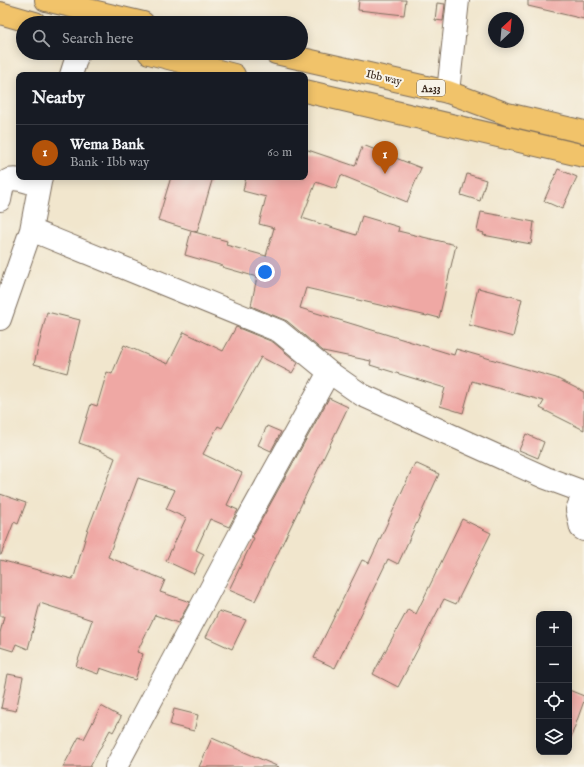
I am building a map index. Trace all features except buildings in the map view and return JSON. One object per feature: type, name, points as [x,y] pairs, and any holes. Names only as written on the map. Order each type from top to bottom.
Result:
[{"type":"highway","points":[[46,0],[113,16]]},
{"type":"highway","points":[[0,13],[16,18]]},
{"type":"highway","points":[[176,60],[222,72]]},
{"type":"highway","name":"Ibb way","points":[[307,60],[448,92],[507,114],[584,132]]},
{"type":"highway","points":[[308,92],[584,156]]},
{"type":"street","points":[[448,92],[458,0]]},
{"type":"street","points":[[72,72],[76,60]]},
{"type":"street","points":[[0,200],[4,184],[10,180],[40,181],[32,230],[0,319]]},
{"type":"street","points":[[32,230],[278,331],[329,372],[362,395],[546,478],[584,492],[577,510],[581,528],[584,530]]},
{"type":"street","points":[[116,767],[246,522],[329,372]]},
{"type":"place","name":"Wema Bank","points":[[385,174]]}]
